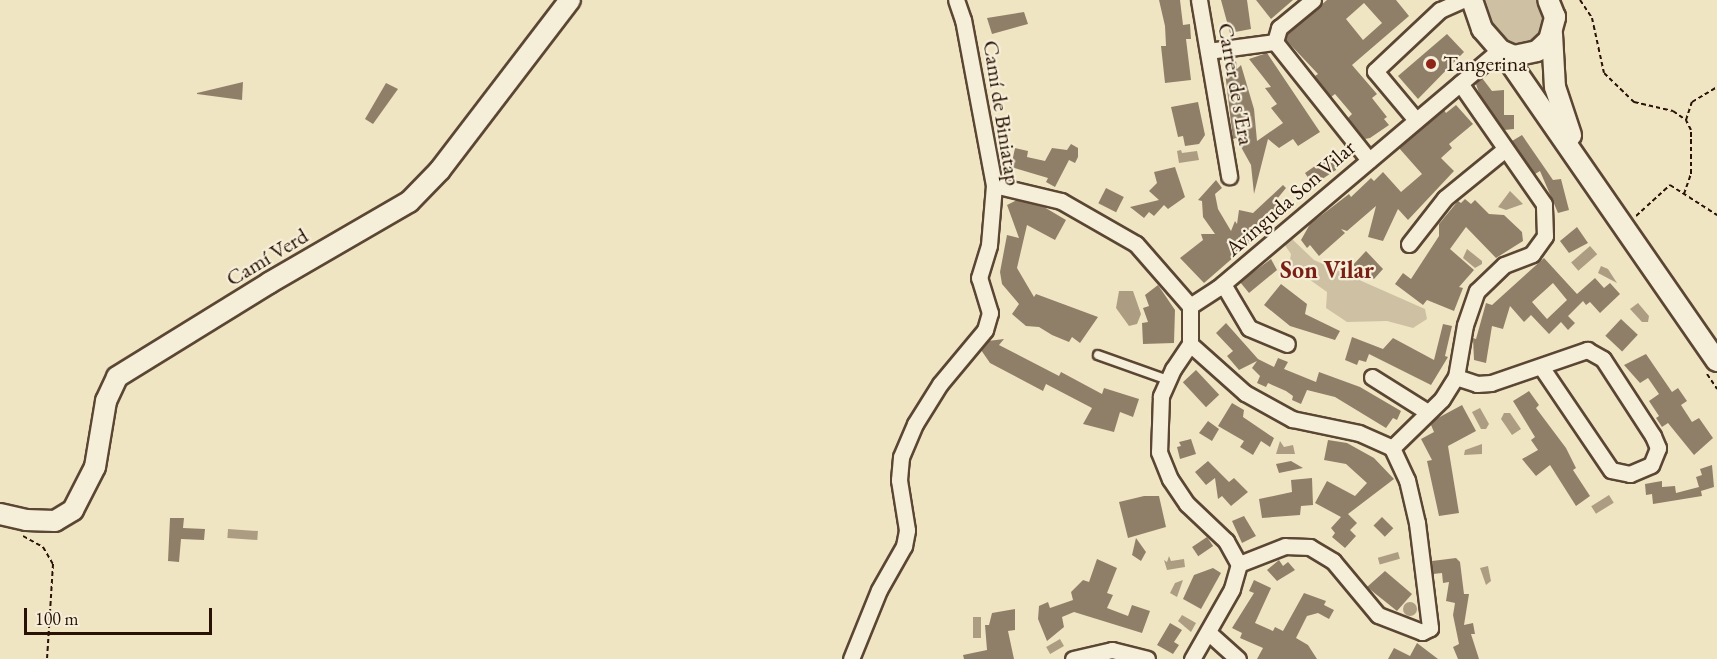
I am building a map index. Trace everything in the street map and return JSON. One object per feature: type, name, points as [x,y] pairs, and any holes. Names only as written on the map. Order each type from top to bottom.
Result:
[{"type":"street","name":"Camí Verd","points":[[0,514],[26,520],[55,521],[73,510],[95,467],[106,401],[117,377],[278,278],[409,202],[440,170],[570,0]]},
{"type":"street","name":"Camí de Biniatap","points":[[851,659],[879,590],[904,546],[907,530],[899,480],[908,441],[940,384],[986,330],[990,313],[979,278],[988,245],[994,185],[963,20],[956,0]]},
{"type":"street","name":"Carrer de s'Era","points":[[1198,0],[1229,176]]},
{"type":"street","points":[[1275,42],[1279,28],[1313,0]]},
{"type":"street","points":[[1548,0],[1555,17],[1552,34],[1558,99],[1586,171]]},
{"type":"street","points":[[1416,120],[1375,71],[1439,3],[1467,1],[1476,18],[1586,171],[1717,361]]},
{"type":"street","points":[[1501,51],[1514,56],[1529,55],[1543,48],[1552,34]]},
{"type":"street","points":[[1208,51],[1275,42]]},
{"type":"street","points":[[1275,42],[1369,160]]},
{"type":"street","name":"Avinguda Son Vilar","points":[[1190,306],[1223,284],[1460,83],[1501,51]]},
{"type":"street","points":[[1392,448],[1426,411],[1442,399],[1456,377],[1466,325],[1477,291],[1504,265],[1532,254],[1545,236],[1544,204],[1460,83]]},
{"type":"street","points":[[1409,244],[1445,198],[1505,149]]},
{"type":"street","points":[[994,185],[1061,201],[1136,244],[1190,306],[1191,344],[1168,380],[1161,396],[1159,443],[1170,479],[1187,504],[1226,541],[1239,564],[1232,589],[1209,633],[1192,659]]},
{"type":"street","points":[[1223,284],[1249,328],[1287,344]]},
{"type":"street","points":[[1191,344],[1245,393],[1292,419],[1359,433],[1392,448],[1407,480],[1417,523],[1430,628],[1422,632],[1378,615],[1333,561],[1310,547],[1285,546],[1239,564]]},
{"type":"street","points":[[1456,377],[1477,384],[1491,383],[1542,368],[1587,350],[1603,359],[1653,436],[1658,448],[1651,465],[1630,474],[1611,470],[1542,368]]},
{"type":"street","points":[[1372,377],[1426,411]]},
{"type":"street","points":[[1209,633],[1238,659]]},
{"type":"street","points":[[1073,659],[1112,650],[1147,659]]},
{"type":"lane","points":[[1098,355],[1168,380]]},
{"type":"path","points":[[1580,0],[1592,18],[1604,73],[1634,102],[1673,111],[1686,120],[1691,130],[1691,174],[1684,194]]},
{"type":"path","points":[[1686,120],[1692,102],[1717,87]]},
{"type":"path","points":[[1624,226],[1670,185],[1717,215]]},
{"type":"path","points":[[19,534],[43,547],[53,564],[47,659]]},
{"type":"shaded area","points":[[1480,0],[1539,0],[1547,14],[1539,39],[1526,46],[1513,46],[1502,40],[1481,12]]},
{"type":"shaded area","points":[[1181,150],[1182,153],[1197,151],[1199,160],[1179,163],[1177,151]]},
{"type":"shaded area","points":[[1510,191],[1523,204],[1506,210],[1498,207]]},
{"type":"shaded area","points":[[1292,239],[1314,260],[1425,309],[1427,319],[1413,328],[1387,321],[1347,322],[1326,308],[1327,292],[1289,265],[1291,254],[1284,244]]},
{"type":"shaded area","points":[[1590,246],[1597,254],[1578,271],[1571,262]]},
{"type":"shaded area","points":[[1467,249],[1482,261],[1482,264],[1475,268],[1463,258]]},
{"type":"shaded area","points":[[1601,266],[1608,269],[1617,283],[1598,273]]},
{"type":"shaded area","points":[[1119,291],[1133,291],[1141,314],[1137,324],[1129,326],[1116,308]]},
{"type":"shaded area","points":[[1638,303],[1649,316],[1648,322],[1642,322],[1630,309]]},
{"type":"shaded area","points":[[1480,408],[1489,424],[1486,429],[1481,429],[1472,412]]},
{"type":"shaded area","points":[[1504,413],[1510,413],[1521,429],[1512,435],[1501,419]]},
{"type":"shaded area","points":[[1280,441],[1284,447],[1293,445],[1295,454],[1276,454]]},
{"type":"shaded area","points":[[1482,444],[1482,454],[1464,455],[1465,450]]},
{"type":"shaded area","points":[[1609,495],[1614,503],[1596,514],[1591,506]]},
{"type":"shaded area","points":[[228,529],[258,531],[257,540],[227,538]]},
{"type":"shaded area","points":[[1398,552],[1400,559],[1380,565],[1378,558]]},
{"type":"shaded area","points":[[1169,556],[1171,561],[1184,559],[1185,567],[1167,570],[1164,560],[1167,562]]},
{"type":"shaded area","points":[[1488,566],[1491,581],[1486,585],[1480,568]]},
{"type":"shaded area","points":[[1183,580],[1177,597],[1170,593],[1175,583]]},
{"type":"shaded area","points":[[1410,602],[1415,604],[1417,609],[1415,614],[1410,616],[1405,614],[1403,609],[1405,604]]},
{"type":"shaded area","points":[[1182,615],[1196,623],[1191,632],[1178,621]]},
{"type":"shaded area","points":[[973,617],[981,617],[981,638],[973,638]]},
{"type":"shaded area","points":[[1060,639],[1064,646],[1050,654],[1046,647]]},
{"type":"building","points":[[1159,0],[1180,0],[1183,25],[1190,24],[1191,39],[1186,39],[1191,80],[1165,83],[1161,46],[1166,46],[1165,26]]},
{"type":"building","points":[[1221,0],[1247,0],[1251,29],[1230,33]]},
{"type":"building","points":[[1256,0],[1293,0],[1271,19]]},
{"type":"building","points":[[1327,0],[1396,0],[1409,16],[1352,65],[1377,94],[1372,98],[1387,117],[1384,119],[1389,125],[1365,139],[1348,118],[1352,114],[1335,94],[1331,97],[1315,76],[1318,74],[1286,40],[1288,34]],"holes":[[[1364,3],[1382,23],[1363,40],[1346,19]]]},
{"type":"building","points":[[1024,12],[1028,24],[992,34],[987,18]]},
{"type":"building","points":[[1447,34],[1464,52],[1418,99],[1398,76]]},
{"type":"building","points":[[1267,53],[1320,132],[1298,146],[1293,139],[1279,148],[1268,139],[1254,194],[1251,165],[1236,138],[1233,139],[1224,64],[1236,61],[1237,69],[1241,65],[1254,109],[1257,141],[1283,123],[1271,108],[1277,104],[1265,88],[1271,87],[1249,59]]},
{"type":"building","points":[[1482,78],[1492,91],[1504,90],[1504,115],[1514,115],[1514,129],[1504,130],[1479,93],[1476,84]]},
{"type":"building","points":[[243,82],[242,100],[197,94],[197,93]]},
{"type":"building","points":[[386,83],[398,89],[373,124],[365,119]]},
{"type":"building","points":[[1198,102],[1205,135],[1199,144],[1185,146],[1183,136],[1178,137],[1171,107]]},
{"type":"building","points":[[1456,105],[1473,124],[1449,144],[1452,148],[1441,158],[1454,171],[1408,220],[1398,209],[1383,241],[1368,237],[1376,206],[1347,231],[1341,229],[1345,233],[1319,256],[1310,245],[1307,248],[1301,240],[1310,224],[1349,194],[1351,197],[1371,178],[1374,181],[1383,172],[1401,192],[1422,174],[1399,148],[1444,110],[1446,113]]},
{"type":"building","points":[[1522,135],[1553,180],[1561,179],[1569,210],[1558,213],[1540,171],[1535,174],[1512,141]]},
{"type":"building","points":[[1071,144],[1078,148],[1078,157],[1075,163],[1069,160],[1055,187],[1046,182],[1048,178],[1011,167],[1015,148],[1028,151],[1027,157],[1045,161],[1052,148],[1067,150]]},
{"type":"building","points":[[1335,152],[1336,170],[1313,185],[1305,173]]},
{"type":"building","points":[[1175,167],[1185,197],[1168,209],[1164,205],[1154,216],[1149,212],[1144,218],[1130,207],[1159,200],[1149,191],[1157,183],[1154,172]]},
{"type":"building","points":[[1216,180],[1222,188],[1215,194],[1218,209],[1231,231],[1235,221],[1237,224],[1239,210],[1253,213],[1283,185],[1286,188],[1277,199],[1284,208],[1274,217],[1269,211],[1250,243],[1204,283],[1180,258],[1203,240],[1201,234],[1215,234],[1203,217],[1202,201],[1198,200]]},
{"type":"building","points":[[1106,188],[1124,197],[1116,212],[1098,203]]},
{"type":"building","points":[[1465,199],[1471,204],[1475,200],[1489,214],[1504,215],[1522,232],[1523,241],[1496,258],[1466,227],[1450,249],[1474,270],[1459,287],[1463,288],[1454,311],[1427,300],[1423,305],[1395,284],[1403,273],[1411,279],[1439,236],[1439,224],[1458,201],[1461,203]]},
{"type":"building","points":[[1017,200],[1044,207],[1066,220],[1055,240],[1027,225],[1017,268],[1034,297],[1036,294],[1098,317],[1080,343],[1072,337],[1069,342],[1039,327],[1026,326],[1012,314],[1019,304],[1002,284],[1000,272],[1007,235],[1019,238],[1007,205]]},
{"type":"building","points":[[1577,227],[1588,243],[1569,253],[1560,241]]},
{"type":"building","points":[[1366,251],[1383,269],[1374,279],[1353,265]]},
{"type":"building","points":[[1544,258],[1577,294],[1595,278],[1604,288],[1610,283],[1620,294],[1600,313],[1590,302],[1586,305],[1583,301],[1568,316],[1575,323],[1568,330],[1561,322],[1549,334],[1531,315],[1524,322],[1510,306],[1503,329],[1492,326],[1486,363],[1474,360],[1473,338],[1476,339],[1486,303],[1492,305]],"holes":[[[1553,283],[1567,300],[1547,319],[1532,302]]]},
{"type":"building","points":[[1271,259],[1277,270],[1249,293],[1240,282]]},
{"type":"building","points":[[1281,284],[1307,304],[1305,314],[1340,331],[1335,340],[1290,326],[1264,305]]},
{"type":"building","points":[[1158,285],[1175,310],[1174,343],[1143,344],[1142,323],[1148,322],[1143,308],[1149,306],[1145,295]]},
{"type":"building","points":[[1621,319],[1638,335],[1622,352],[1605,336]]},
{"type":"building","points":[[1226,323],[1258,359],[1274,367],[1278,358],[1288,362],[1284,369],[1316,382],[1319,372],[1360,387],[1401,411],[1397,420],[1393,418],[1386,428],[1335,397],[1307,390],[1301,404],[1292,400],[1293,396],[1286,391],[1268,383],[1266,387],[1257,383],[1260,376],[1252,368],[1257,361],[1239,370],[1227,356],[1233,351],[1216,333]]},
{"type":"building","points":[[1443,324],[1452,326],[1445,356],[1448,357],[1431,385],[1369,354],[1366,362],[1359,360],[1357,365],[1345,360],[1352,337],[1383,349],[1393,338],[1434,360]]},
{"type":"building","points":[[1004,339],[999,345],[1059,376],[1061,372],[1102,394],[1104,388],[1139,399],[1133,417],[1120,412],[1114,432],[1083,424],[1092,408],[1046,384],[1043,391],[990,363],[981,350],[988,341]]},
{"type":"building","points":[[1646,354],[1672,392],[1678,388],[1687,401],[1681,405],[1692,422],[1699,418],[1713,438],[1694,455],[1668,423],[1662,427],[1656,418],[1659,416],[1649,401],[1659,394],[1648,378],[1640,383],[1624,365]]},
{"type":"building","points":[[1196,370],[1219,395],[1206,407],[1183,382]]},
{"type":"building","points":[[1529,391],[1539,405],[1536,408],[1566,448],[1576,468],[1573,470],[1590,496],[1576,506],[1550,465],[1536,476],[1522,459],[1538,450],[1531,440],[1535,437],[1513,401]]},
{"type":"building","points":[[1232,403],[1244,410],[1243,417],[1274,438],[1270,447],[1261,441],[1253,455],[1240,447],[1244,441],[1218,426]]},
{"type":"building","points":[[1462,405],[1476,431],[1448,446],[1459,513],[1439,516],[1427,461],[1432,460],[1421,439],[1434,432],[1431,425],[1436,419]]},
{"type":"building","points":[[1208,421],[1219,429],[1212,441],[1199,433]]},
{"type":"building","points":[[1191,439],[1196,454],[1180,459],[1177,447],[1181,446],[1179,442]]},
{"type":"building","points":[[1328,440],[1347,443],[1374,458],[1394,479],[1348,514],[1357,523],[1350,530],[1356,536],[1345,548],[1332,537],[1335,533],[1331,528],[1341,517],[1315,503],[1327,481],[1355,496],[1367,483],[1346,464],[1324,460]]},
{"type":"building","points":[[1208,461],[1229,482],[1234,478],[1248,492],[1231,506],[1222,496],[1218,499],[1215,478],[1206,485],[1195,472]]},
{"type":"building","points":[[1291,461],[1303,468],[1279,473],[1276,464]]},
{"type":"building","points":[[1712,465],[1714,487],[1701,491],[1702,496],[1653,504],[1652,494],[1646,495],[1645,484],[1662,481],[1662,487],[1675,486],[1676,493],[1699,487],[1696,477],[1702,475],[1700,469]]},
{"type":"building","points":[[1312,478],[1313,505],[1301,506],[1300,515],[1262,518],[1259,499],[1292,492],[1291,480]]},
{"type":"building","points":[[1144,496],[1159,496],[1166,527],[1128,538],[1119,502]]},
{"type":"building","points":[[1244,516],[1256,536],[1242,543],[1232,521]]},
{"type":"building","points":[[1382,517],[1393,528],[1385,537],[1374,525]]},
{"type":"building","points":[[170,518],[184,518],[183,528],[205,529],[204,540],[181,539],[179,562],[168,561]]},
{"type":"building","points":[[1207,537],[1213,546],[1198,556],[1192,547]]},
{"type":"building","points":[[1136,538],[1146,552],[1141,561],[1132,555]]},
{"type":"building","points":[[1456,558],[1460,562],[1464,594],[1469,594],[1464,625],[1473,623],[1475,634],[1471,634],[1479,659],[1458,659],[1453,647],[1459,644],[1453,615],[1455,603],[1446,601],[1449,582],[1443,583],[1442,573],[1433,574],[1432,561]]},
{"type":"building","points":[[1097,559],[1117,568],[1107,593],[1113,595],[1107,608],[1128,616],[1132,605],[1150,611],[1142,633],[1074,612],[1062,617],[1064,627],[1047,641],[1038,619],[1039,606],[1048,602],[1050,608],[1073,600],[1071,592],[1083,580],[1089,582]]},
{"type":"building","points":[[1279,560],[1283,566],[1288,562],[1295,570],[1277,581],[1267,570]]},
{"type":"building","points":[[1213,568],[1221,573],[1201,609],[1183,599],[1194,575]]},
{"type":"building","points":[[1385,571],[1412,594],[1397,611],[1367,587]]},
{"type":"building","points":[[1254,580],[1271,588],[1255,623],[1273,631],[1275,627],[1283,631],[1304,593],[1326,601],[1324,605],[1334,610],[1329,619],[1318,613],[1307,616],[1296,638],[1308,645],[1317,659],[1257,659],[1263,648],[1240,638],[1242,633],[1232,628],[1254,593],[1249,591]]},
{"type":"building","points":[[1015,609],[1015,630],[1008,631],[1014,659],[964,659],[963,655],[987,650],[985,625],[989,625],[992,613]]},
{"type":"building","points":[[1170,623],[1182,630],[1174,642],[1179,645],[1173,654],[1157,645]]},
{"type":"building","points":[[1417,643],[1438,659],[1388,659],[1394,648],[1410,656]]},
{"type":"place","name":"Tangerina","points":[[1431,64]]},
{"type":"district","name":"Son Vilar","points":[[1327,270]]}]
